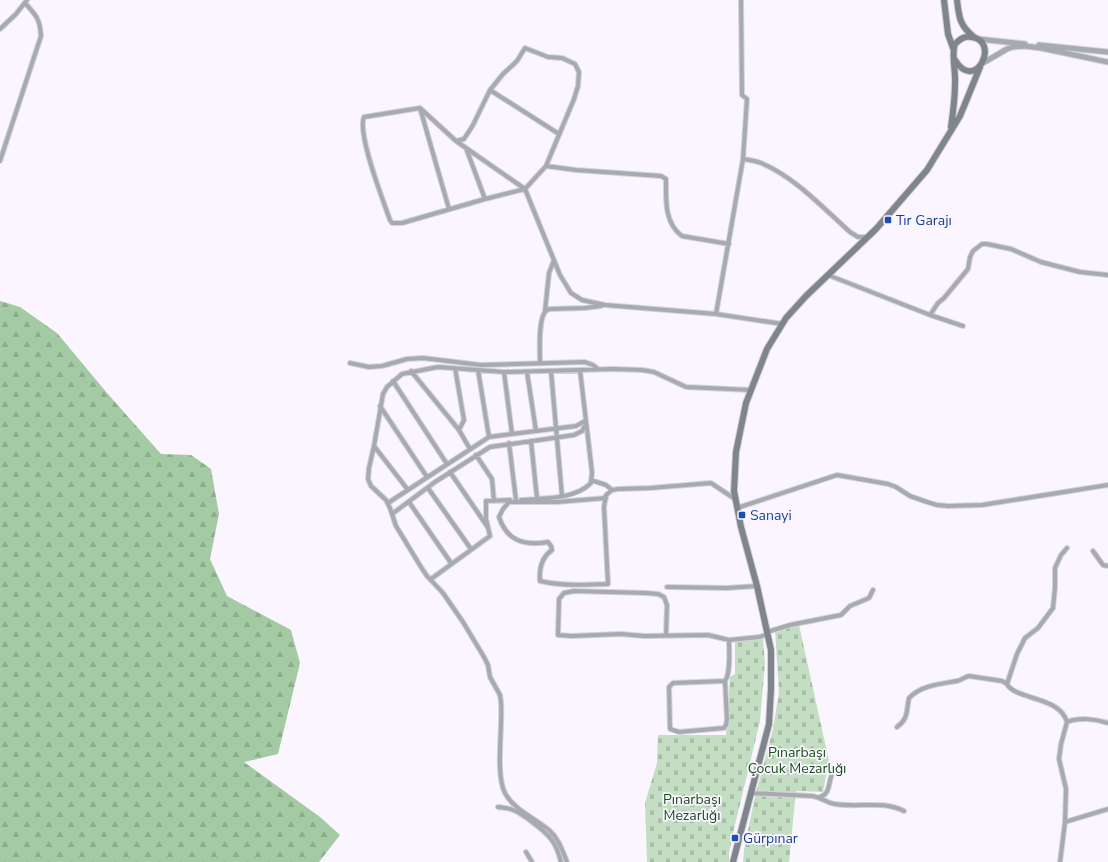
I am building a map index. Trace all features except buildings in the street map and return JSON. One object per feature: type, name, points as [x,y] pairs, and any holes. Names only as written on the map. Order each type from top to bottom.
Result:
[{"type":"main road","points":[[944,0],[948,34],[955,60],[956,83],[951,129]]},
{"type":"main road","points":[[733,862],[768,724],[771,689],[771,650],[758,586],[741,527],[734,491],[736,452],[746,403],[767,349],[783,324],[806,296],[868,237],[900,202],[927,170],[960,116],[985,52],[984,46],[963,27],[959,19],[957,0]]},
{"type":"main road","points":[[953,48],[955,44],[963,38],[976,38]]},
{"type":"main road","points":[[955,60],[958,66],[963,70],[968,71],[972,71],[981,65]]},
{"type":"street","points":[[716,314],[743,159],[747,99],[742,95],[741,0]]},
{"type":"street","points":[[0,29],[26,2],[40,23],[41,36],[0,161]]},
{"type":"street","points":[[976,38],[1108,52]]},
{"type":"street","points":[[981,65],[1007,49],[1026,46],[1108,62]]},
{"type":"street","points":[[420,108],[364,117],[362,122],[365,145],[392,223],[402,223],[485,198],[525,189],[546,166],[574,99],[578,86],[578,72],[575,64],[562,58],[548,57],[525,48],[517,61],[503,74],[490,90],[473,125],[464,139],[456,141]]},
{"type":"street","points":[[490,90],[559,134]]},
{"type":"street","points":[[420,108],[456,141],[525,189],[560,275],[571,293],[582,300],[605,305],[716,314],[783,324]]},
{"type":"street","points":[[420,108],[449,209]]},
{"type":"street","points":[[466,148],[485,198]]},
{"type":"street","points":[[743,159],[760,162],[785,175],[850,232],[858,237],[868,237]]},
{"type":"street","points":[[546,166],[576,170],[661,176],[666,179],[667,207],[670,219],[677,232],[682,236],[729,244]]},
{"type":"street","points":[[930,315],[938,303],[968,269],[970,257],[978,246],[982,244],[1011,250],[1040,262],[1080,272],[1108,275]]},
{"type":"street","points":[[540,363],[540,331],[542,317],[545,311],[549,273],[554,260]]},
{"type":"street","points":[[828,275],[930,315],[963,326]]},
{"type":"street","points":[[545,311],[550,309],[585,308],[605,305]]},
{"type":"street","points":[[350,363],[369,367],[382,366],[407,359],[423,358],[481,365],[584,362],[593,365],[598,369]]},
{"type":"street","points":[[567,862],[560,843],[555,836],[514,804],[504,793],[500,778],[502,712],[500,695],[490,677],[488,665],[463,622],[443,593],[427,576],[404,540],[396,526],[388,503],[371,486],[368,479],[383,394],[393,381],[402,374],[411,371],[438,367],[504,372],[598,369],[642,370],[654,372],[686,387],[751,390]]},
{"type":"street","points":[[456,368],[464,420],[459,430]]},
{"type":"street","points":[[478,370],[489,437]]},
{"type":"street","points":[[431,579],[470,549],[490,536],[486,519],[486,501],[562,496],[586,488],[591,483],[592,472],[585,423],[580,370]]},
{"type":"street","points":[[411,371],[459,430],[470,449]]},
{"type":"street","points":[[551,371],[562,496]]},
{"type":"street","points":[[504,372],[512,434]]},
{"type":"street","points":[[527,372],[536,431]]},
{"type":"street","points":[[393,381],[447,464]]},
{"type":"street","points":[[380,406],[428,477]]},
{"type":"street","points":[[388,503],[489,437],[576,426],[585,423]]},
{"type":"street","points":[[392,514],[450,472],[490,447],[509,443],[574,435],[582,431],[585,423]]},
{"type":"street","points":[[531,441],[537,498]]},
{"type":"street","points":[[509,443],[516,500]]},
{"type":"street","points":[[374,446],[408,490]]},
{"type":"street","points":[[476,456],[492,479],[494,501]]},
{"type":"street","points":[[450,472],[488,528]]},
{"type":"street","points":[[737,508],[837,475],[888,484],[910,496],[937,505],[948,506],[982,506],[1108,485]]},
{"type":"street","points":[[591,480],[606,485],[612,490]]},
{"type":"street","points":[[606,498],[558,502],[509,502],[499,517],[503,528],[510,536],[521,542],[538,544],[548,542],[552,546],[552,550],[545,555],[540,572],[540,581],[579,585],[608,584],[604,507],[606,498],[606,495],[612,490],[711,483],[736,499]]},
{"type":"street","points":[[428,488],[470,549]]},
{"type":"street","points":[[409,502],[451,563]]},
{"type":"street","points":[[1007,684],[1017,654],[1025,638],[1038,628],[1053,608],[1055,568],[1057,561],[1067,548]]},
{"type":"street","points":[[1093,551],[1103,565],[1108,566]]},
{"type":"street","points":[[667,587],[727,588],[758,586]]},
{"type":"street","points":[[666,635],[667,604],[664,597],[658,594],[574,591],[564,593],[559,599],[558,635],[571,636],[621,634],[666,635],[708,635],[729,640],[759,637],[790,625],[841,615],[850,606],[869,598],[873,590]]},
{"type":"street","points":[[725,680],[673,683],[669,686],[670,729],[678,732],[724,728],[726,726],[725,680],[727,678],[729,664],[729,640]]},
{"type":"street","points":[[897,727],[906,717],[909,698],[928,686],[960,680],[969,676],[1002,681],[1017,691],[1042,700],[1053,706],[1065,716],[1067,722],[1061,744],[1059,759],[1066,790],[1065,822],[1060,862]]},
{"type":"street","points":[[1067,722],[1072,719],[1095,719],[1108,723]]},
{"type":"street","points":[[820,797],[825,795],[827,792],[832,774]]},
{"type":"street","points":[[750,793],[820,797],[835,804],[888,805],[904,811]]},
{"type":"street","points":[[498,807],[513,810],[552,839],[558,851],[561,862]]},
{"type":"street","points":[[1065,822],[1108,810]]},
{"type":"street","points":[[526,852],[532,862]]},
{"type":"green space","points":[[0,301],[20,307],[57,333],[161,454],[191,455],[211,469],[219,514],[210,559],[227,596],[291,630],[300,663],[278,754],[244,762],[320,817],[340,835],[319,862],[0,862]]},
{"type":"green space","name":"Pınarbaşı Çocuk Mezarlığı","points":[[799,625],[829,761],[823,792],[796,791],[789,862],[743,862],[754,801],[773,729],[779,692],[775,630]]},
{"type":"green space","name":"Pınarbaşı Mezarlığı","points":[[763,638],[765,663],[760,721],[735,825],[729,853],[729,862],[647,862],[645,803],[657,763],[658,735],[726,735],[730,677],[735,674],[735,642]]},
{"type":"place","name":"Tır Garajı","points":[[888,220]]},
{"type":"place","name":"Sanayi","points":[[742,515]]},
{"type":"place","name":"Gürpınar","points":[[735,838]]}]
